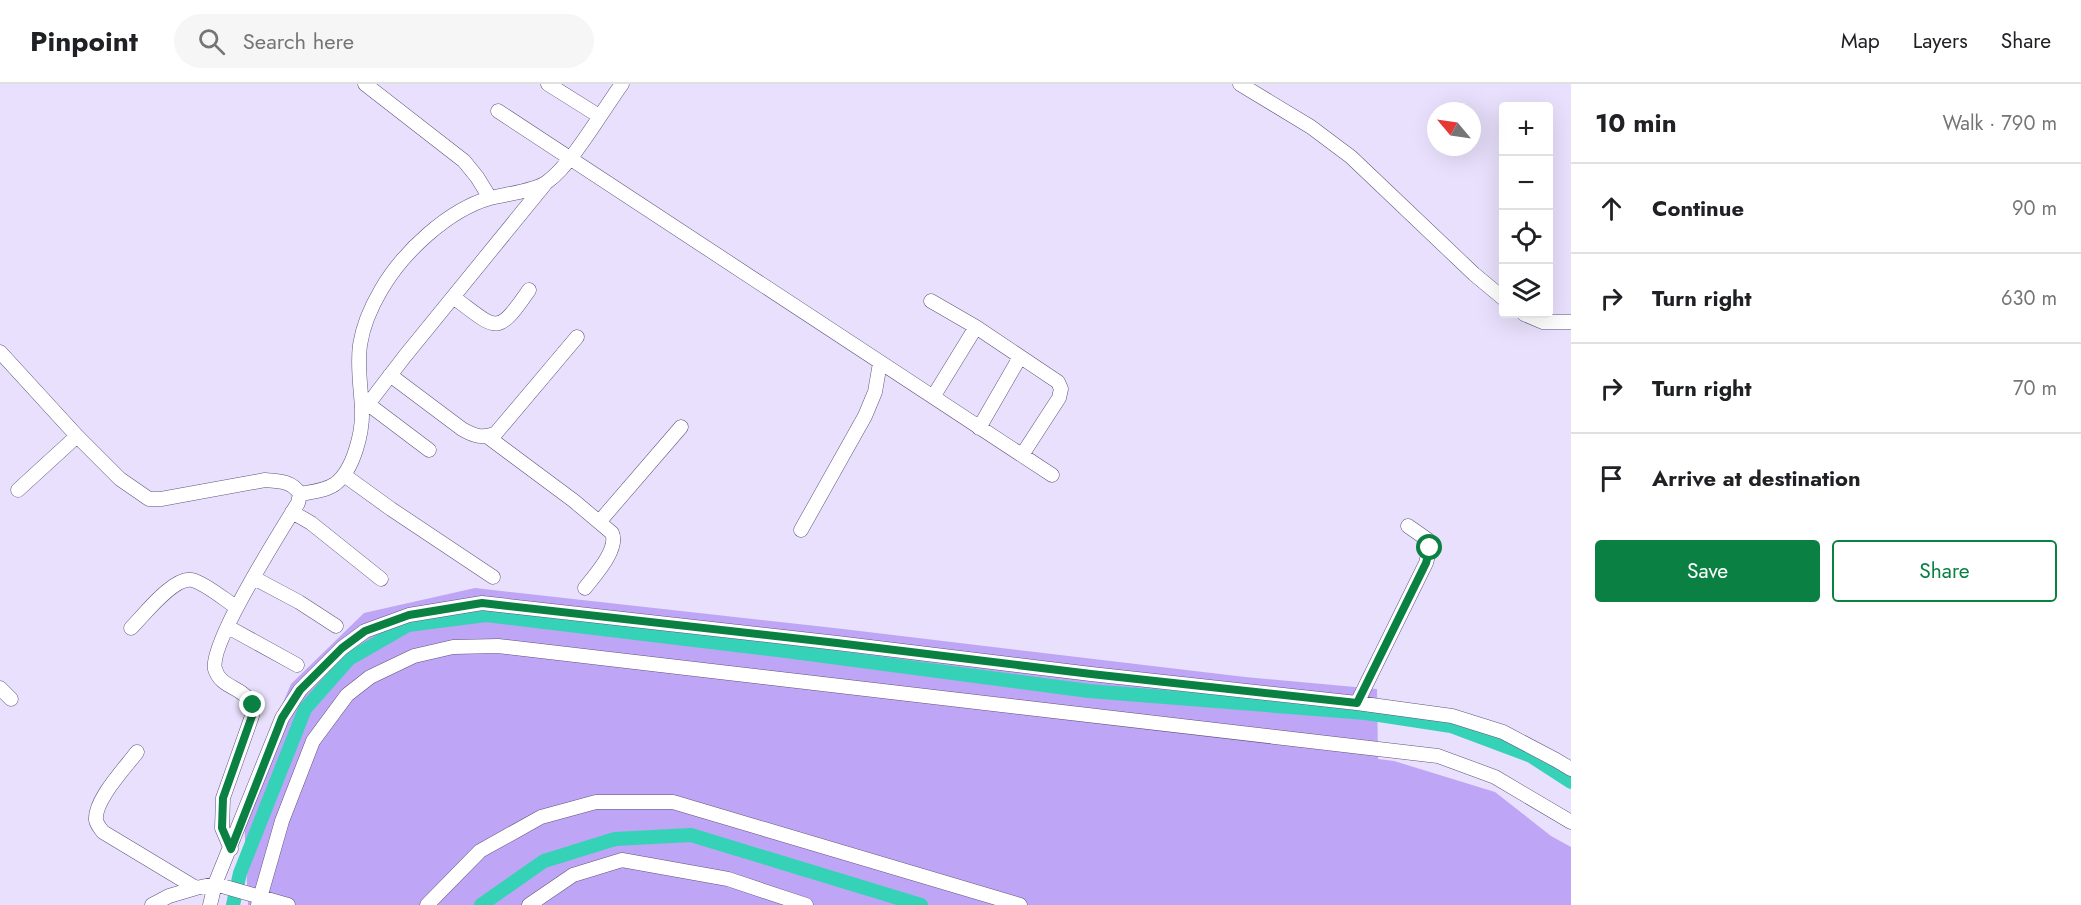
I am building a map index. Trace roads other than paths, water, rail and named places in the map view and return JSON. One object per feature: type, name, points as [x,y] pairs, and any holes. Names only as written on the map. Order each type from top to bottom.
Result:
[{"type":"street","points":[[365,84],[464,161],[490,198]]},
{"type":"street","points":[[548,84],[599,116]]},
{"type":"street","points":[[365,408],[545,184],[570,158],[622,84]]},
{"type":"street","points":[[1240,84],[1311,127],[1351,157],[1499,296]]},
{"type":"street","points":[[498,111],[1052,475]]},
{"type":"street","points":[[300,494],[334,485],[344,475],[353,460],[365,408],[359,371],[360,345],[368,314],[382,288],[406,258],[437,226],[466,206],[545,184]]},
{"type":"street","points":[[453,297],[485,321],[496,325],[504,323],[512,315],[529,290]]},
{"type":"street","points":[[931,302],[976,327],[1052,377],[1061,389],[1059,398],[1022,455]]},
{"type":"street","points":[[1534,318],[1543,322],[1571,322]]},
{"type":"street","points":[[933,397],[976,327]]},
{"type":"street","points":[[488,437],[496,433],[577,337]]},
{"type":"street","points":[[0,352],[76,436],[120,479],[149,499],[161,499],[265,480],[281,481],[296,486],[300,494],[298,503],[236,607],[214,663],[216,672],[222,680],[249,698],[253,705],[252,716],[223,798],[222,828],[231,849]]},
{"type":"street","points":[[979,428],[1020,357]]},
{"type":"street","points":[[801,530],[865,416],[874,392],[880,363]]},
{"type":"street","points":[[390,375],[462,429],[471,434],[488,437],[600,521],[612,533],[614,544],[585,588]]},
{"type":"street","points":[[365,408],[429,450]]},
{"type":"street","points":[[600,521],[681,427]]},
{"type":"street","points":[[18,490],[76,436]]},
{"type":"street","points":[[344,475],[493,577]]},
{"type":"street","points":[[292,512],[311,523],[381,579]]},
{"type":"street","points":[[1357,703],[1426,563],[1430,548],[1428,540],[1408,526]]},
{"type":"street","points":[[254,578],[299,602],[336,626]]},
{"type":"street","points":[[131,628],[182,580],[192,580],[200,584],[236,607]]},
{"type":"street","points":[[210,905],[220,886],[231,849],[282,718],[300,690],[342,648],[365,631],[409,615],[482,603],[1357,703],[1452,716],[1503,732],[1571,770]]},
{"type":"street","points":[[228,627],[297,665]]},
{"type":"street","points":[[258,899],[282,821],[313,741],[326,721],[347,695],[370,676],[414,656],[453,647],[498,646],[1438,756],[1496,777],[1571,822]]},
{"type":"street","points":[[0,688],[11,699]]},
{"type":"street","points":[[137,752],[98,807],[96,819],[98,826],[103,832],[196,888]]},
{"type":"street","points":[[427,905],[480,851],[541,818],[596,802],[673,802],[1020,905]]},
{"type":"street","points":[[529,905],[573,875],[622,860],[728,879],[806,905]]},
{"type":"street","points":[[152,905],[169,896],[196,888],[220,886],[258,899],[288,905]]},
{"type":"waterway","points":[[233,905],[240,873],[305,709],[349,659],[408,625],[486,615],[1089,691],[1366,713],[1451,726],[1531,756],[1571,782]]},
{"type":"waterway","points":[[481,905],[544,861],[615,839],[691,835],[921,905]]}]
